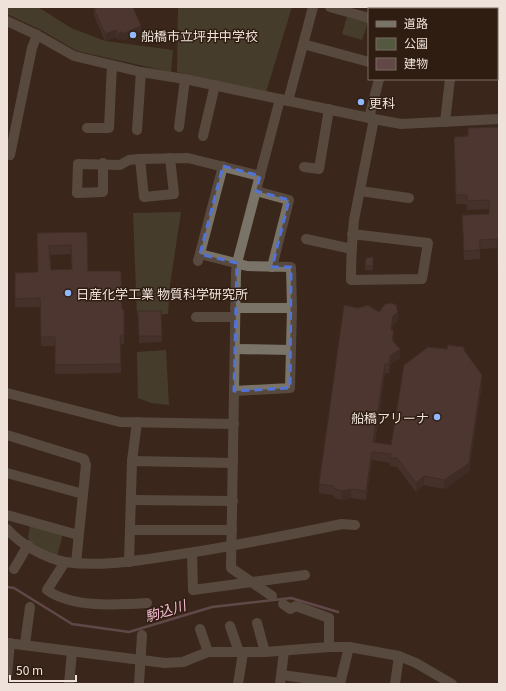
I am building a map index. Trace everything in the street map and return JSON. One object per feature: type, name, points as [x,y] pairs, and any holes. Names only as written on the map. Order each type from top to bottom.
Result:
[{"type":"street","points":[[272,596],[231,568],[237,263],[260,176],[303,44],[313,7]]},
{"type":"street","points":[[330,7],[368,18]]},
{"type":"street","points":[[7,21],[37,35],[74,56],[141,72],[215,85],[400,124],[499,120]]},
{"type":"street","points":[[10,155],[32,48],[37,35]]},
{"type":"street","points":[[303,44],[368,62]]},
{"type":"street","points":[[86,128],[109,128],[112,65]]},
{"type":"street","points":[[137,130],[141,72]]},
{"type":"street","points":[[180,127],[185,79]]},
{"type":"street","points":[[352,234],[428,243],[422,279],[351,280],[352,234],[379,80]]},
{"type":"street","points":[[446,122],[450,80]]},
{"type":"street","points":[[203,136],[215,85]]},
{"type":"street","points":[[304,167],[319,170],[329,109]]},
{"type":"street","points":[[140,159],[144,197],[174,194],[170,158]]},
{"type":"street","points":[[103,163],[120,164],[130,160],[140,159],[188,158],[260,176]]},
{"type":"street","points":[[223,166],[199,258],[237,263],[246,266],[291,267],[292,308],[290,388],[234,391]]},
{"type":"street","points":[[256,191],[289,200],[272,267]]},
{"type":"street","points":[[360,191],[409,198]]},
{"type":"street","points":[[306,239],[352,248]]},
{"type":"street","points":[[196,317],[292,308]]},
{"type":"street","points":[[235,348],[291,350]]},
{"type":"street","points":[[7,393],[120,422],[234,424]]},
{"type":"street","points":[[130,562],[132,461],[137,422]]},
{"type":"street","points":[[7,435],[84,459],[86,465],[76,563]]},
{"type":"street","points":[[132,461],[233,463]]},
{"type":"street","points":[[7,473],[83,494]]},
{"type":"street","points":[[131,500],[232,501]]},
{"type":"street","points":[[7,515],[78,535]]},
{"type":"street","points":[[7,529],[28,545],[55,559],[76,563],[130,562],[232,547],[342,524],[356,525]]},
{"type":"street","points":[[130,530],[232,530]]},
{"type":"street","points":[[14,569],[28,545]]},
{"type":"street","points":[[192,553],[193,590],[305,575]]},
{"type":"street","points":[[65,562],[47,590],[56,597],[111,605],[147,603]]},
{"type":"street","points":[[282,604],[290,609],[296,606],[328,618],[329,647]]},
{"type":"street","points":[[25,644],[30,607]]},
{"type":"street","points":[[257,623],[265,652]]},
{"type":"street","points":[[230,626],[241,652],[238,684]]},
{"type":"street","points":[[200,629],[208,652]]},
{"type":"street","points":[[139,684],[142,635]]},
{"type":"street","points":[[7,674],[8,643],[165,663],[183,662],[208,652],[265,652],[329,647],[348,648],[399,656],[416,663],[452,684]]},
{"type":"street","points":[[284,651],[281,679],[340,683],[348,648]]},
{"type":"street","points":[[69,684],[72,652]]},
{"type":"street","points":[[397,683],[399,656]]},
{"type":"highlighted area","points":[[223,166],[260,176],[256,191],[289,200],[272,267],[291,267],[290,388],[234,391],[237,263],[200,254]]},
{"type":"green space","points":[[7,7],[38,7],[71,28],[105,41],[173,50],[171,72],[77,51],[41,30],[7,14]]},
{"type":"green space","points":[[178,7],[292,7],[266,92],[177,72]]},
{"type":"green space","points":[[347,17],[368,22],[362,40],[342,34]]},
{"type":"green space","points":[[181,212],[170,285],[168,314],[137,315],[133,213]]},
{"type":"green space","points":[[166,350],[169,405],[151,403],[138,398],[137,352]]},
{"type":"green space","points":[[30,525],[63,534],[57,556],[31,543],[28,538]]},
{"type":"building","points":[[98,7],[133,7],[141,26],[122,34],[122,32],[118,34],[116,30],[105,34],[94,9]]},
{"type":"building","points":[[499,127],[498,268],[497,239],[480,240],[480,250],[464,251],[462,215],[489,214],[489,200],[467,201],[467,195],[456,195],[454,137],[468,136],[468,128]]},
{"type":"building","name":"日産化学工業 物質科学研究所","points":[[87,232],[88,271],[121,271],[122,309],[124,309],[124,336],[120,336],[121,364],[55,365],[55,337],[41,337],[40,298],[15,299],[15,273],[38,272],[37,233]],"holes":[[[71,245],[72,269],[51,270],[49,246]]]},
{"type":"building","points":[[373,257],[373,266],[365,266],[366,258]]},
{"type":"building","name":"船橋アリーナ","points":[[392,303],[396,305],[398,312],[393,316],[391,330],[394,330],[392,340],[400,349],[390,356],[389,364],[385,364],[373,442],[391,445],[404,365],[428,347],[447,349],[448,345],[464,347],[464,350],[482,375],[469,463],[444,480],[424,476],[416,483],[397,458],[390,458],[391,454],[372,452],[366,491],[351,489],[342,491],[335,489],[333,486],[319,484],[344,305],[358,308],[368,305],[379,312],[385,304]]},
{"type":"building","points":[[138,311],[161,311],[162,336],[139,336]]},
{"type":"waterway","name":"駒込川","points":[[7,587],[14,588],[72,624],[129,632],[212,607],[291,598],[338,612]]},
{"type":"place","name":"船橋市立坪井中学校","points":[[133,35]]},
{"type":"place","name":"更科","points":[[361,102]]},
{"type":"place","name":"日産化学工業 物質科学研究所","points":[[68,293]]},
{"type":"place","name":"船橋アリーナ","points":[[437,417]]}]
